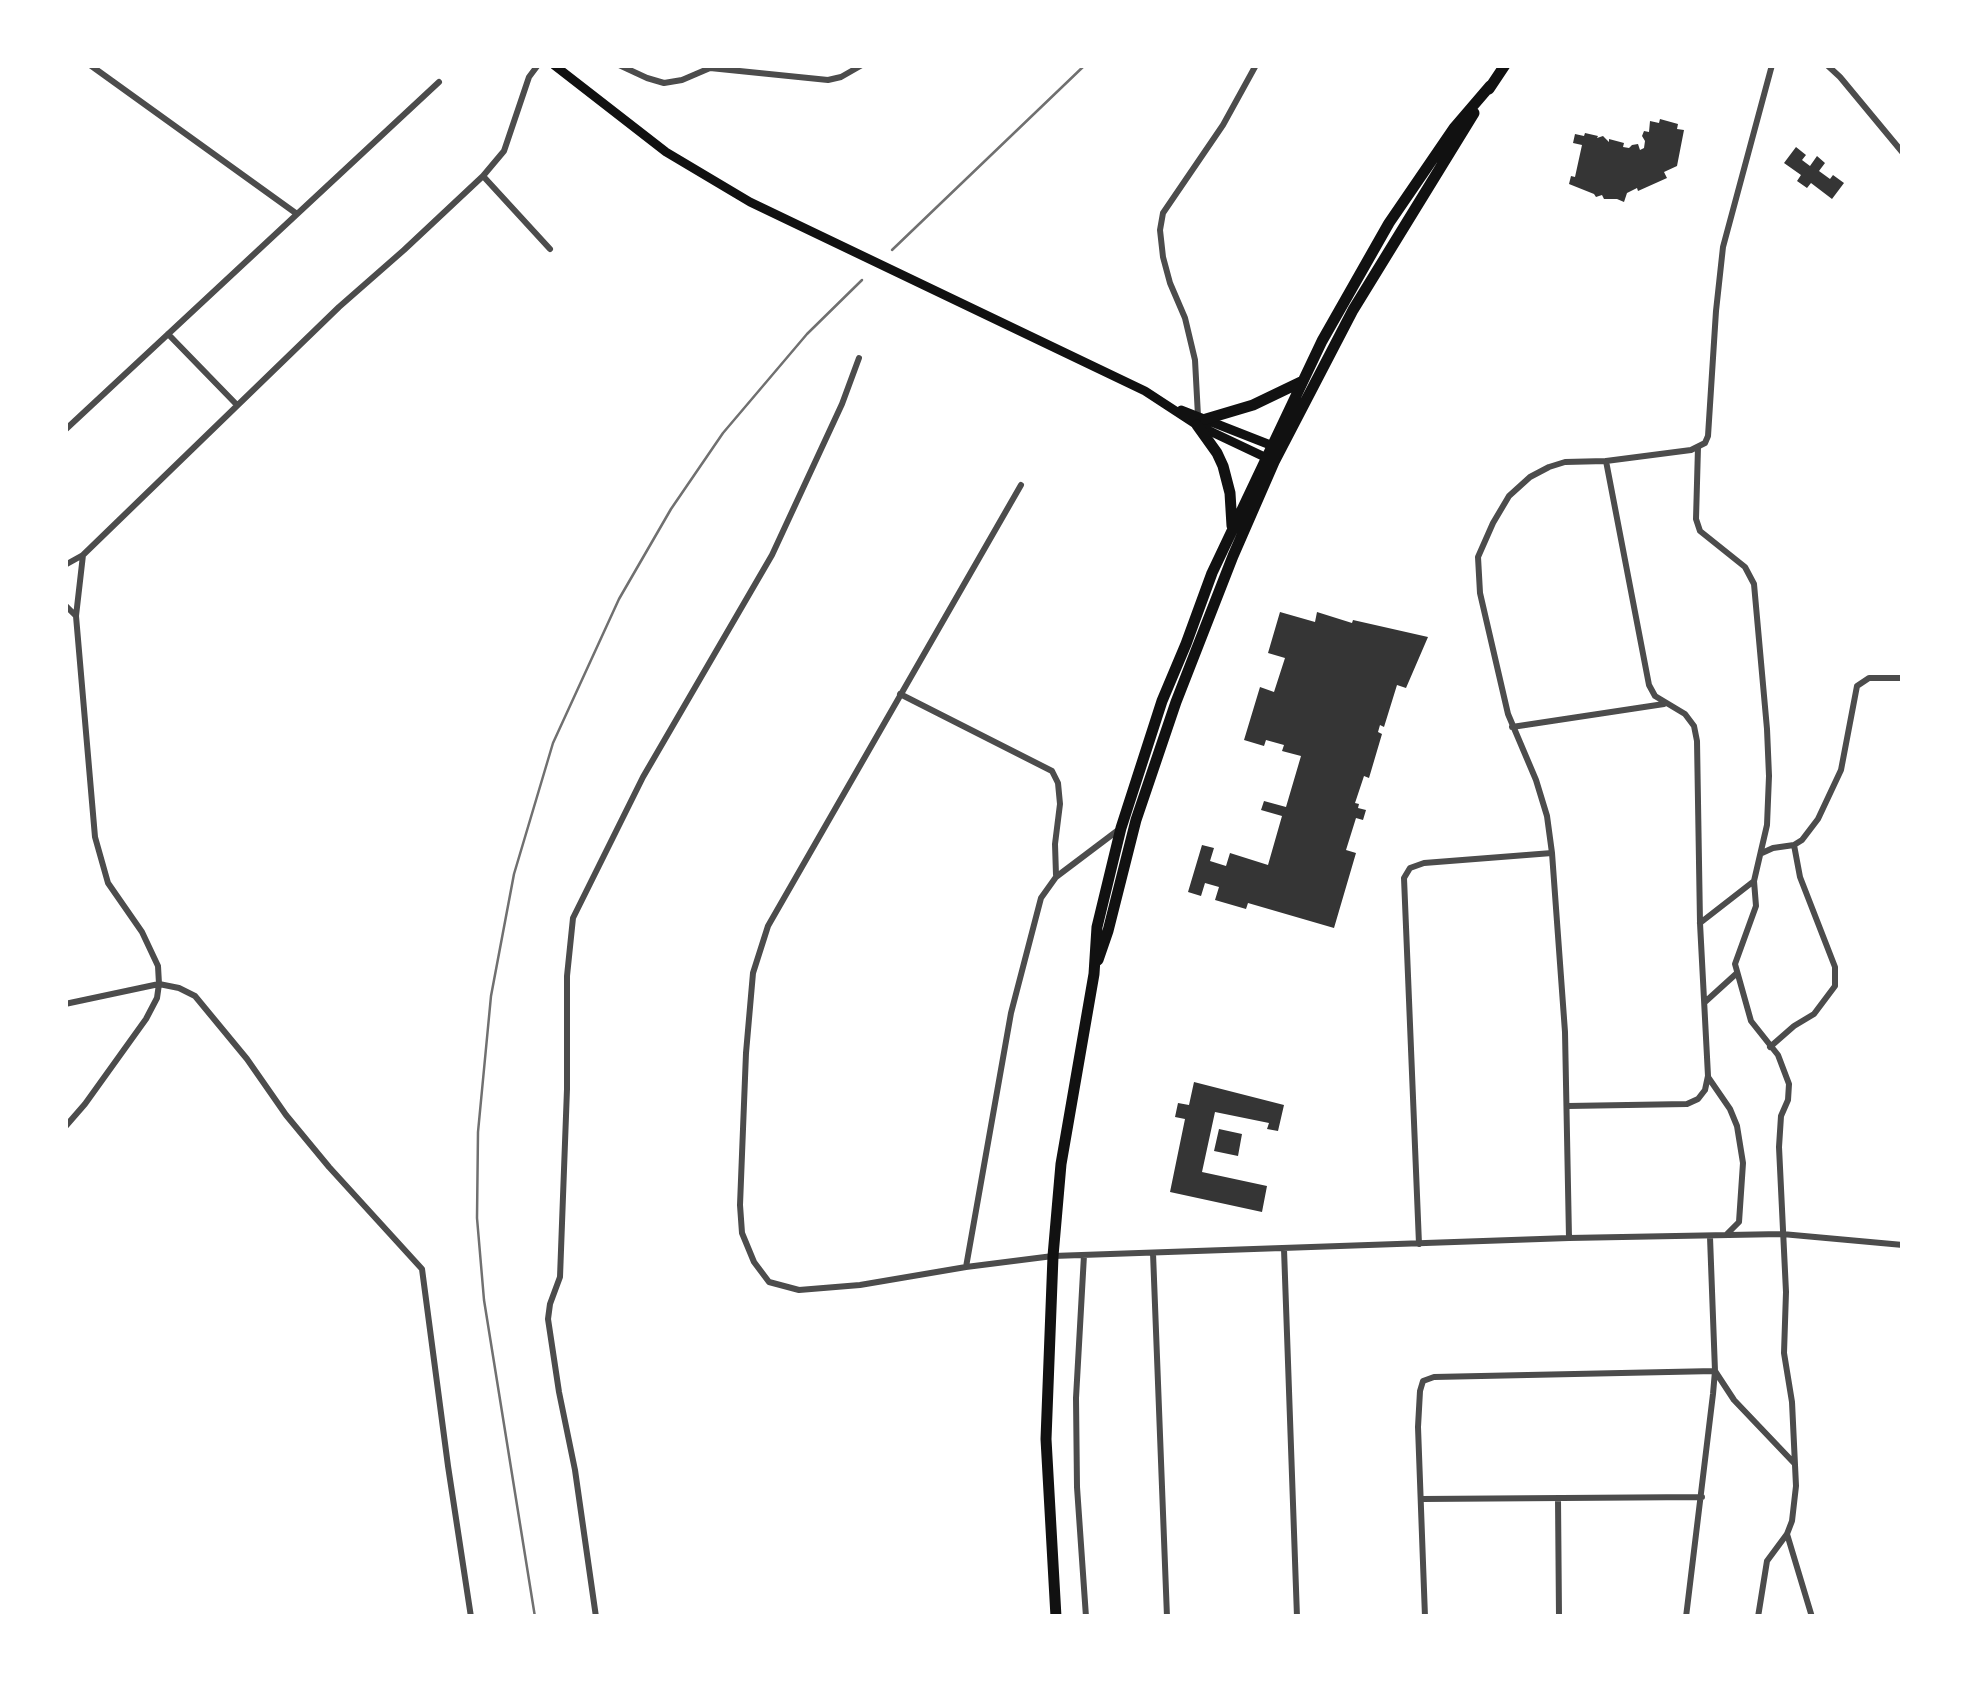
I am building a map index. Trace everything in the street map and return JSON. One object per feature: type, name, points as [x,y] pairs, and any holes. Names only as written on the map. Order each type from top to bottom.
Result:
[{"type":"highway","points":[[1056,1617],[1046,1438],[1053,1256],[1061,1164],[1094,974],[1100,910],[1120,828],[1162,701],[1232,531],[1353,310],[1504,65]]},
{"type":"highway","points":[[1094,974],[1136,820],[1176,702],[1303,381],[1336,314],[1389,223],[1454,128],[1490,86]]},
{"type":"highway","points":[[1232,531],[1230,492],[1223,466],[1200,420],[1271,398],[1303,381]]},
{"type":"main road","points":[[554,65],[666,152],[750,202],[1273,453]]},
{"type":"street","points":[[90,65],[297,214]]},
{"type":"street","points":[[105,74],[112,65]]},
{"type":"street","points":[[65,565],[83,555],[330,316],[483,176],[504,151],[529,77],[538,65]]},
{"type":"street","points":[[619,65],[664,83],[710,68],[828,80],[862,65]]},
{"type":"street","points":[[1200,420],[1195,360],[1163,257],[1160,230],[1163,212],[1223,125],[1256,65]]},
{"type":"street","points":[[1568,1238],[1565,1032],[1552,853],[1536,780],[1512,727],[1480,593],[1478,557],[1509,496],[1530,477],[1549,467],[1705,443],[1722,247],[1772,65]]},
{"type":"street","points":[[1826,65],[1903,153]]},
{"type":"street","points":[[65,430],[439,82]]},
{"type":"street","points":[[483,176],[550,248]]},
{"type":"street","points":[[168,334],[238,406]]},
{"type":"street","points":[[596,1617],[548,1320],[560,1277],[567,976],[573,918],[643,778],[772,554],[842,404],[859,358]]},
{"type":"street","points":[[1698,447],[1696,519],[1700,531],[1745,567],[1754,584],[1769,776],[1767,824],[1754,881],[1756,906],[1735,959],[1751,1021],[1782,1063],[1789,1084],[1779,1147],[1786,1292],[1784,1353],[1792,1402],[1795,1464],[1792,1521],[1767,1561],[1758,1617]]},
{"type":"street","points":[[1568,1106],[1687,1104],[1705,1090],[1708,1076],[1694,726],[1685,714],[1656,696],[1649,685],[1606,461]]},
{"type":"street","points":[[1021,485],[768,926],[753,973],[740,1205],[742,1233],[754,1262],[769,1282],[799,1290],[860,1285],[1053,1256],[1568,1238],[1782,1234],[1903,1245]]},
{"type":"street","points":[[65,1127],[146,1019],[159,984],[158,966],[142,932],[108,883],[95,837],[76,616],[83,555]]},
{"type":"street","points":[[65,605],[76,616]]},
{"type":"street","points":[[1762,854],[1772,848],[1794,845],[1818,818],[1841,770],[1857,686],[1869,678],[1903,678]]},
{"type":"street","points":[[900,694],[1052,772],[1058,782],[1060,804],[1056,876]]},
{"type":"street","points":[[1512,727],[1665,704]]},
{"type":"street","points":[[966,1267],[1011,1013],[1042,898],[1056,876],[1136,820]]},
{"type":"street","points":[[1770,1047],[1814,1014],[1835,986],[1836,967],[1800,877],[1794,845]]},
{"type":"street","points":[[1420,1244],[1404,878],[1410,868],[1424,864],[1552,853]]},
{"type":"street","points":[[1700,923],[1754,881]]},
{"type":"street","points":[[1704,1003],[1737,972]]},
{"type":"street","points":[[65,1004],[159,984],[195,996],[329,1167],[422,1269],[471,1617]]},
{"type":"street","points":[[1708,1076],[1730,1108],[1743,1163],[1739,1222],[1725,1236]]},
{"type":"street","points":[[1686,1617],[1715,1371],[1710,1237]]},
{"type":"street","points":[[1284,1249],[1297,1617]]},
{"type":"street","points":[[1153,1253],[1167,1617]]},
{"type":"street","points":[[1084,1255],[1076,1398],[1076,1487],[1086,1617]]},
{"type":"street","points":[[1715,1371],[1734,1400],[1795,1464]]},
{"type":"street","points":[[1426,1617],[1418,1427],[1423,1381],[1434,1377],[1715,1371]]},
{"type":"street","points":[[1422,1499],[1702,1497]]},
{"type":"street","points":[[1558,1498],[1559,1617]]},
{"type":"street","points":[[1787,1534],[1812,1617]]},
{"type":"building","points":[[1660,119],[1684,130],[1677,166],[1664,172],[1667,178],[1627,193],[1624,202],[1604,199],[1602,195],[1596,197],[1569,184],[1571,176],[1575,177],[1582,145],[1573,143],[1575,134],[1603,136],[1629,148],[1638,144],[1640,150],[1644,148],[1642,136],[1644,131],[1649,132],[1650,121],[1659,123]]},
{"type":"building","points":[[1796,147],[1806,155],[1802,160],[1810,166],[1817,156],[1825,163],[1819,171],[1844,183],[1832,199],[1811,183],[1807,188],[1797,181],[1801,175],[1784,163]]},
{"type":"building","points":[[1280,612],[1315,622],[1317,612],[1352,623],[1353,620],[1428,637],[1406,688],[1397,685],[1384,727],[1380,725],[1378,732],[1382,734],[1369,778],[1364,776],[1355,803],[1366,810],[1363,820],[1356,818],[1346,850],[1356,853],[1334,928],[1248,903],[1246,909],[1215,900],[1219,887],[1205,883],[1201,896],[1188,892],[1202,845],[1214,848],[1210,861],[1226,866],[1230,853],[1268,865],[1282,816],[1261,810],[1264,801],[1286,807],[1301,756],[1282,751],[1284,745],[1266,740],[1264,746],[1244,740],[1260,687],[1274,692],[1285,658],[1268,653]]},
{"type":"building","points":[[1194,1082],[1284,1105],[1278,1131],[1267,1129],[1269,1123],[1215,1112],[1202,1172],[1267,1186],[1262,1212],[1170,1192],[1185,1119],[1175,1117],[1178,1103],[1189,1105]]},
{"type":"building","points":[[1219,1129],[1242,1134],[1238,1156],[1214,1151]]},
{"type":"railway","points":[[892,250],[1085,65]]},
{"type":"railway","points":[[535,1617],[484,1300],[477,1218],[478,1132],[491,996],[514,874],[553,743],[619,599],[671,509],[723,433],[807,334],[862,280]]}]
